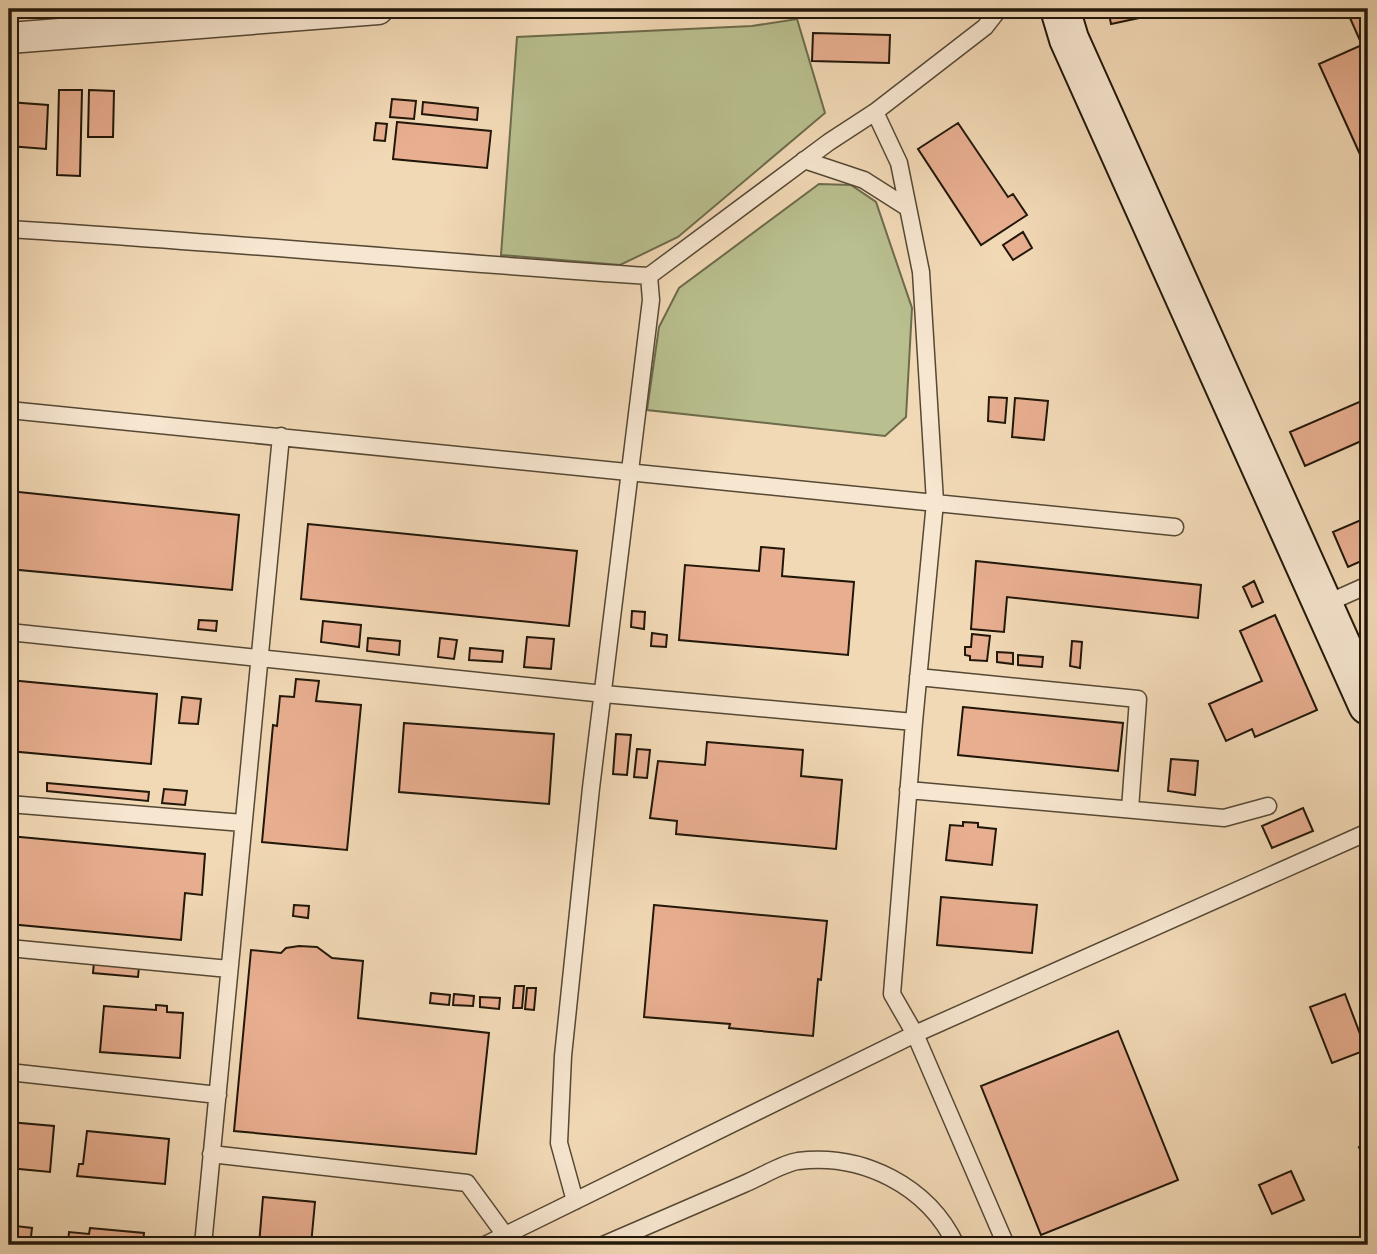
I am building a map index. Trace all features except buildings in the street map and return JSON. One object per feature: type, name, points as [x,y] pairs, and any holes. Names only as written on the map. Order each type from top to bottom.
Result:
[{"type":"street","points":[[9,38],[378,9]]},
{"type":"street","points":[[1060,9],[1069,39],[1368,705]]},
{"type":"lane","points":[[9,229],[453,264],[649,276],[804,160],[875,111],[985,27],[999,9]]},
{"type":"lane","points":[[875,111],[899,163],[921,272],[935,502],[892,994],[915,1034],[1006,1245]]},
{"type":"lane","points":[[804,160],[864,180],[908,208]]},
{"type":"lane","points":[[575,1201],[559,1143],[563,1056],[590,801],[651,299],[649,276]]},
{"type":"lane","points":[[9,410],[1175,527]]},
{"type":"lane","points":[[203,1245],[281,436]]},
{"type":"lane","points":[[1323,605],[1368,585]]},
{"type":"lane","points":[[9,632],[258,660],[914,722]]},
{"type":"lane","points":[[918,677],[1138,699],[1130,810]]},
{"type":"lane","points":[[908,790],[1224,818],[1268,806]]},
{"type":"lane","points":[[9,804],[243,824]]},
{"type":"lane","points":[[485,1245],[915,1034],[1366,839]]},
{"type":"lane","points":[[9,948],[229,969]]},
{"type":"lane","points":[[9,1072],[218,1095]]},
{"type":"lane","points":[[211,1154],[467,1183],[505,1235]]},
{"type":"lane","points":[[603,1245],[796,1161],[848,1161],[888,1176],[921,1197],[948,1228],[956,1245]]},
{"type":"green space","points":[[797,19],[825,113],[678,237],[620,265],[501,255],[517,37],[752,26]]},
{"type":"green space","points":[[819,184],[851,185],[876,202],[912,308],[906,417],[885,436],[647,410],[659,327],[679,288]]}]
